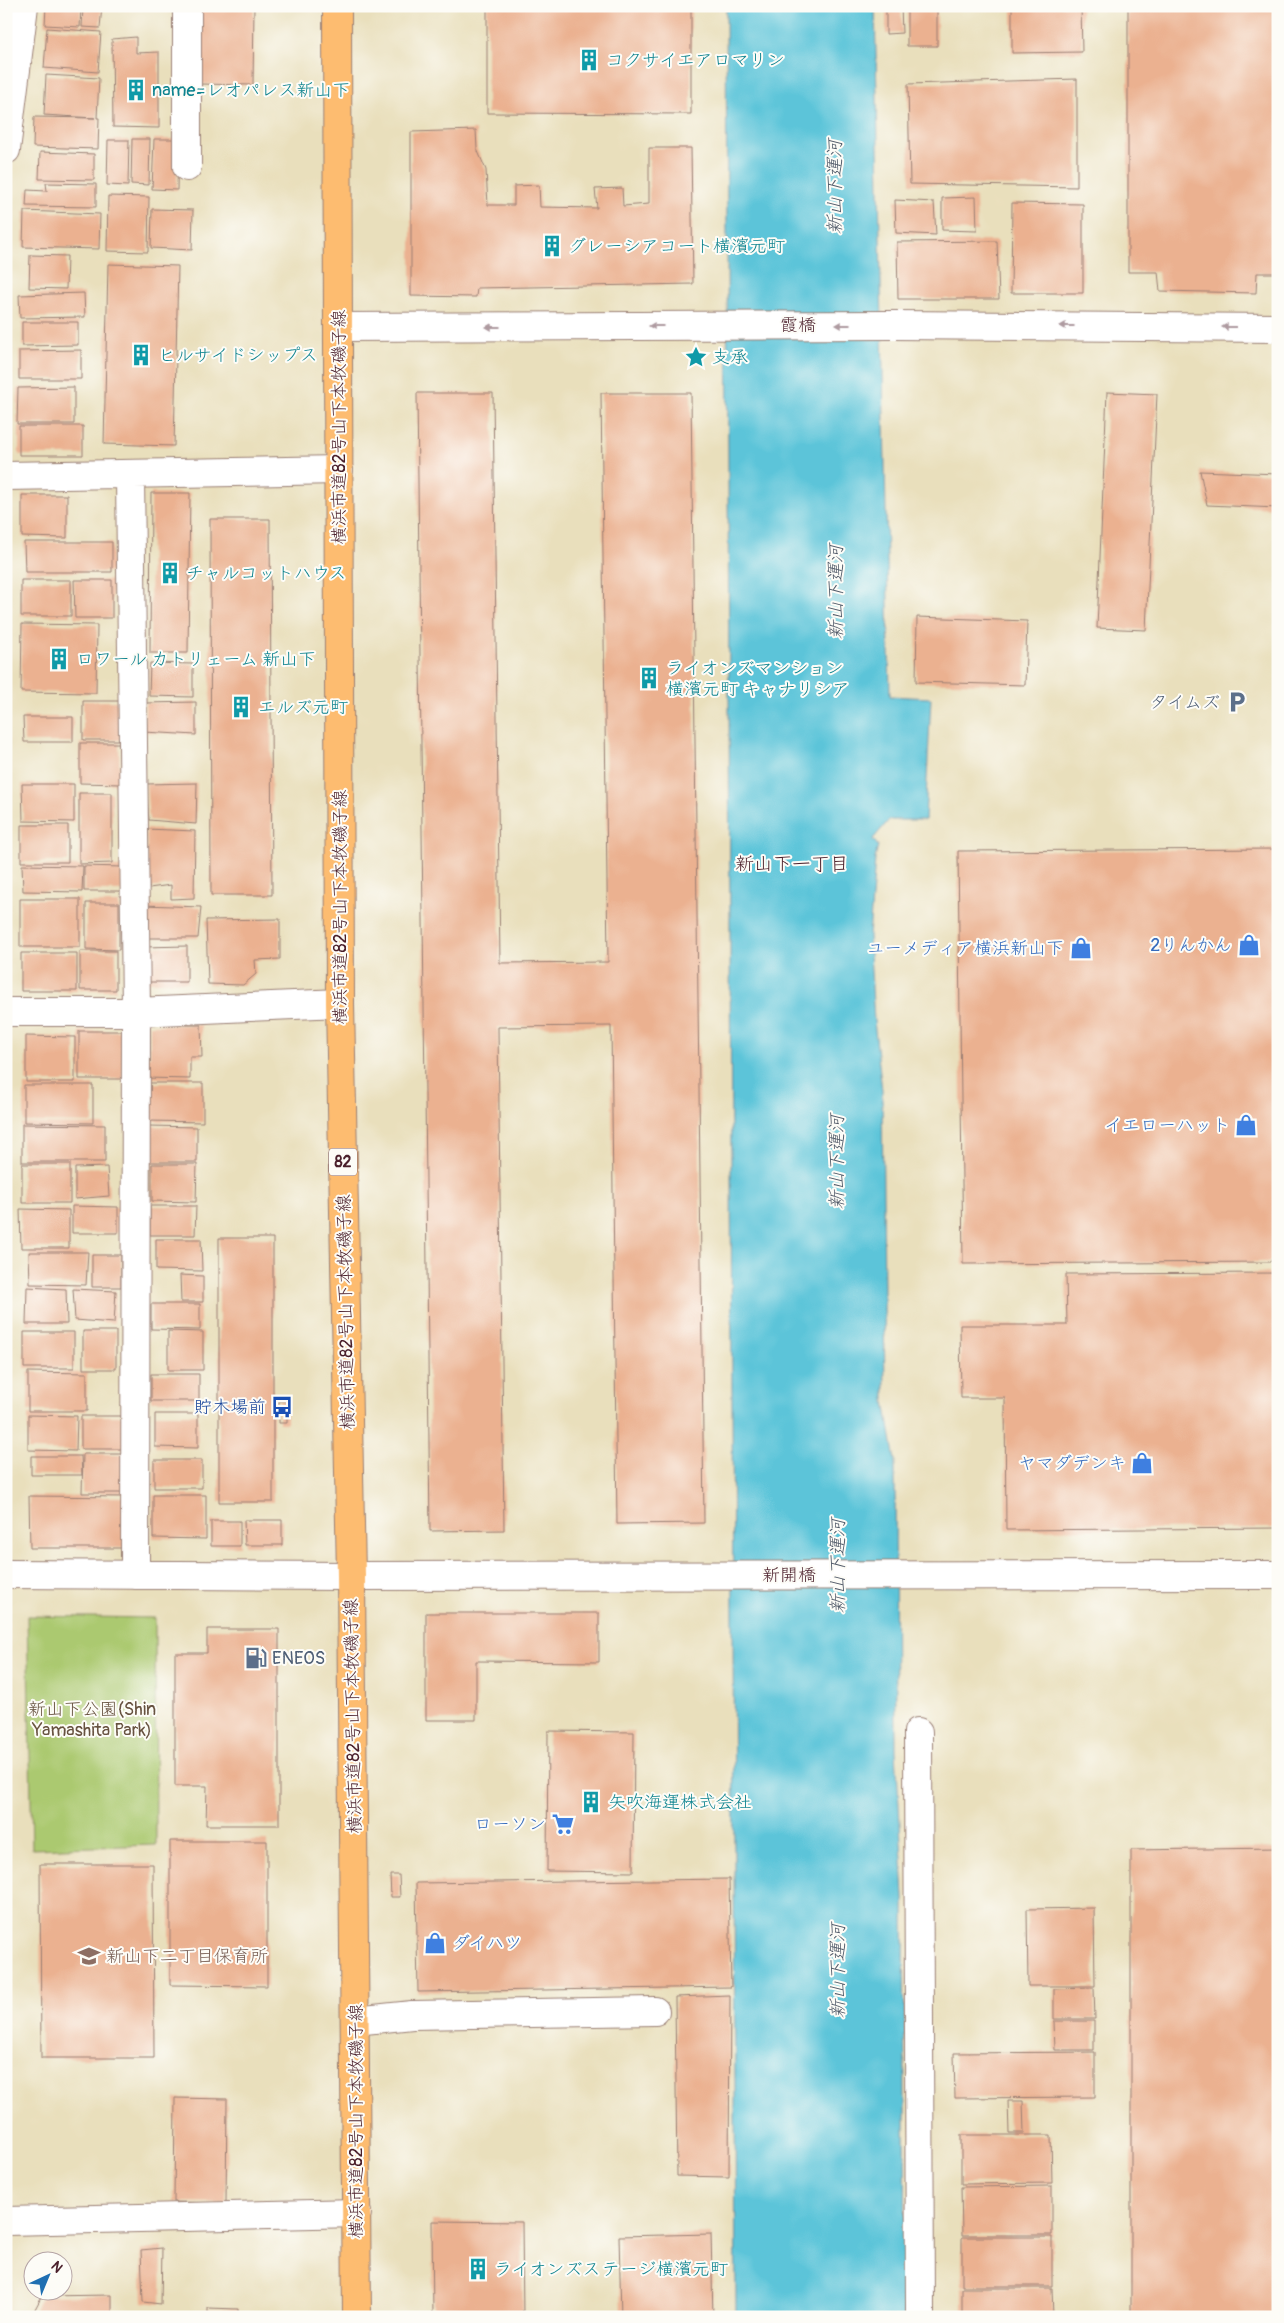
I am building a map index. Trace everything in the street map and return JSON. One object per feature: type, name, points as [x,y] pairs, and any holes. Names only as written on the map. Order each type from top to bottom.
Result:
[{"type":"main road","name":"横浜市道82号山下本牧磯子線","points":[[336,6],[340,1003],[351,1576],[357,2317]]},
{"type":"street","points":[[6,150],[24,6]]},
{"type":"street","points":[[187,6],[187,167]]},
{"type":"street","name":"霞橋","points":[[338,328],[892,325],[1278,328]]},
{"type":"street","points":[[6,476],[339,470]]},
{"type":"street","points":[[130,474],[136,1012],[135,1574]]},
{"type":"street","points":[[6,1012],[136,1012],[340,1003]]},
{"type":"street","name":"新開橋","points":[[6,1574],[351,1576],[1278,1575]]},
{"type":"street","points":[[918,1732],[920,2317]]},
{"type":"street","points":[[355,2021],[412,2015],[655,2011]]},
{"type":"street","points":[[6,2221],[357,2213]]},
{"type":"green space","name":"新山下公園(Shin Yamashita Park)","points":[[27,1616],[155,1618],[156,1845],[32,1849]]},
{"type":"water","name":"新山下運河","points":[[726,6],[875,6],[890,696],[931,698],[925,820],[889,820],[873,839],[878,846],[875,859],[869,936],[874,1021],[882,1090],[885,1401],[895,1461],[896,1751],[904,1897],[906,2317],[736,2317]]},
{"type":"building","points":[[46,6],[81,6],[80,27],[45,25]]},
{"type":"building","points":[[83,6],[102,6],[100,28],[82,27]]},
{"type":"building","points":[[200,6],[254,6],[253,85],[199,84]]},
{"type":"building","name":"コクサイエアロマリン","points":[[487,6],[691,6],[691,114],[487,113]]},
{"type":"building","points":[[886,6],[901,6],[902,33],[886,34]]},
{"type":"building","points":[[907,6],[937,6],[937,46],[907,46]]},
{"type":"building","points":[[1012,6],[1081,6],[1082,52],[1012,53]]},
{"type":"building","points":[[1128,6],[1278,6],[1278,273],[1257,273],[1256,293],[1160,291],[1158,272],[1128,272]]},
{"type":"building","points":[[47,28],[101,32],[98,72],[44,68]]},
{"type":"building","name":"name=レオパレス新山下","points":[[136,37],[136,53],[159,52],[159,128],[113,127],[112,39]]},
{"type":"building","points":[[46,75],[99,78],[98,149],[33,147],[34,117],[95,118],[44,115]]},
{"type":"building","points":[[1077,79],[1077,187],[910,184],[908,84]]},
{"type":"building","name":"グレーシアコート横濱元町","points":[[476,130],[477,149],[486,170],[488,205],[514,205],[514,186],[539,185],[540,207],[597,208],[595,189],[622,188],[623,206],[649,204],[649,148],[691,148],[693,284],[477,288],[476,297],[411,296],[411,132]]},
{"type":"building","points":[[132,139],[150,139],[149,185],[131,184]]},
{"type":"building","points":[[154,139],[178,139],[177,190],[152,189]]},
{"type":"building","points":[[108,140],[129,140],[128,186],[107,185]]},
{"type":"building","points":[[40,152],[94,154],[94,180],[39,179]]},
{"type":"building","points":[[46,183],[96,184],[96,207],[26,206],[27,190],[47,191]]},
{"type":"building","points":[[108,196],[149,197],[148,252],[107,251]]},
{"type":"building","points":[[976,197],[977,231],[942,230],[942,198]]},
{"type":"building","points":[[895,200],[934,202],[936,235],[896,233]]},
{"type":"building","points":[[1012,203],[1083,204],[1083,293],[1011,293]]},
{"type":"building","points":[[152,209],[193,210],[192,250],[151,248]]},
{"type":"building","points":[[24,211],[100,214],[99,249],[23,247]]},
{"type":"building","points":[[997,241],[999,299],[898,299],[897,242]]},
{"type":"building","points":[[30,255],[67,256],[66,289],[29,288]]},
{"type":"building","name":"ヒルサイドシップス","points":[[108,264],[178,266],[174,446],[104,444]]},
{"type":"building","points":[[84,293],[85,317],[20,318],[19,295]]},
{"type":"building","points":[[22,322],[78,322],[78,345],[22,346]]},
{"type":"building","points":[[81,350],[81,379],[19,379],[19,351]]},
{"type":"building","points":[[74,387],[74,424],[17,424],[18,388]]},
{"type":"building","points":[[1107,392],[1157,394],[1146,630],[1097,628]]},
{"type":"building","name":"ライオンズマンション 横濱元町 キャナリシア","points":[[417,393],[493,393],[500,963],[608,962],[601,393],[691,393],[704,1523],[617,1524],[611,1026],[498,1027],[504,1530],[430,1531]]},
{"type":"building","points":[[19,426],[83,426],[83,455],[19,455]]},
{"type":"building","points":[[1200,471],[1278,474],[1278,508],[1207,505]]},
{"type":"building","name":"チャルコットハウス","points":[[151,493],[190,493],[188,653],[150,653]]},
{"type":"building","points":[[22,495],[67,495],[67,538],[22,537]]},
{"type":"building","name":"エルズ元町","points":[[210,519],[270,519],[272,895],[211,895]]},
{"type":"building","points":[[24,542],[112,542],[112,572],[25,572]]},
{"type":"building","points":[[21,580],[71,580],[71,616],[21,616]]},
{"type":"building","points":[[74,580],[112,580],[112,618],[75,618]]},
{"type":"building","points":[[917,617],[1027,621],[1025,685],[916,682]]},
{"type":"building","name":"ロワール カトリェーム 新山下","points":[[22,624],[97,625],[96,693],[21,692]]},
{"type":"building","points":[[150,663],[193,664],[193,697],[149,696]]},
{"type":"building","points":[[83,701],[119,701],[120,740],[83,740]]},
{"type":"building","points":[[196,702],[196,735],[144,732],[145,703]]},
{"type":"building","points":[[23,717],[73,717],[73,742],[24,742]]},
{"type":"building","points":[[80,743],[119,743],[120,784],[80,783]]},
{"type":"building","points":[[197,783],[196,824],[149,820],[146,784]]},
{"type":"building","points":[[22,784],[74,784],[74,822],[23,821]]},
{"type":"building","points":[[79,793],[112,793],[112,863],[79,864]]},
{"type":"building","points":[[21,825],[68,825],[68,862],[21,862]]},
{"type":"building","points":[[146,829],[195,831],[194,898],[171,899],[171,885],[149,888]]},
{"type":"building","points":[[1278,849],[1278,1252],[1270,1262],[963,1264],[958,851]]},
{"type":"building","points":[[22,865],[83,866],[82,892],[23,891]]},
{"type":"building","points":[[84,866],[122,867],[122,891],[84,891]]},
{"type":"building","points":[[20,899],[80,899],[80,947],[20,947]]},
{"type":"building","points":[[86,903],[119,903],[119,950],[86,949]]},
{"type":"building","points":[[144,905],[201,907],[198,938],[145,938]]},
{"type":"building","points":[[280,919],[280,959],[255,960],[256,974],[243,985],[208,984],[206,920]]},
{"type":"building","points":[[187,946],[187,982],[147,982],[144,947]]},
{"type":"building","points":[[80,951],[116,951],[116,990],[80,990]]},
{"type":"building","points":[[21,953],[77,953],[77,991],[21,991]]},
{"type":"building","points":[[150,1025],[201,1025],[202,1057],[190,1057],[190,1079],[146,1078],[146,1057],[150,1057]]},
{"type":"building","points":[[79,1031],[123,1031],[123,1079],[79,1079]]},
{"type":"building","points":[[26,1036],[75,1037],[75,1082],[26,1082]]},
{"type":"building","points":[[149,1083],[203,1083],[203,1122],[149,1121]]},
{"type":"building","points":[[24,1085],[93,1085],[93,1123],[24,1122]]},
{"type":"building","points":[[22,1124],[105,1125],[105,1162],[22,1162]]},
{"type":"building","points":[[149,1126],[197,1127],[197,1162],[149,1162]]},
{"type":"building","points":[[22,1164],[70,1164],[70,1203],[22,1203]]},
{"type":"building","points":[[152,1164],[197,1164],[196,1202],[152,1201]]},
{"type":"building","points":[[107,1167],[109,1196],[75,1199],[75,1168]]},
{"type":"building","points":[[72,1206],[118,1207],[118,1233],[72,1233]]},
{"type":"building","points":[[150,1206],[196,1206],[195,1235],[150,1235]]},
{"type":"building","points":[[20,1209],[69,1210],[69,1248],[21,1248]]},
{"type":"building","points":[[219,1238],[273,1238],[273,1502],[219,1502]]},
{"type":"building","points":[[156,1239],[201,1239],[202,1271],[156,1270]]},
{"type":"building","points":[[29,1252],[88,1252],[86,1285],[30,1284]]},
{"type":"building","points":[[92,1255],[121,1255],[121,1287],[92,1287]]},
{"type":"building","name":"ヤマダデンキ","points":[[1278,1273],[1278,1528],[1006,1530],[1005,1398],[961,1398],[960,1325],[1067,1325],[1066,1274]]},
{"type":"building","points":[[180,1275],[203,1276],[203,1302],[181,1302]]},
{"type":"building","points":[[27,1287],[66,1289],[67,1324],[26,1324]]},
{"type":"building","points":[[73,1289],[116,1291],[114,1323],[75,1320]]},
{"type":"building","points":[[151,1304],[200,1304],[200,1330],[151,1329]]},
{"type":"building","points":[[83,1331],[116,1331],[116,1369],[83,1369]]},
{"type":"building","points":[[168,1331],[203,1332],[203,1370],[168,1370]]},
{"type":"building","points":[[24,1332],[74,1332],[74,1368],[24,1368]]},
{"type":"building","points":[[28,1372],[87,1373],[87,1411],[28,1411]]},
{"type":"building","points":[[151,1374],[199,1374],[199,1401],[151,1401]]},
{"type":"building","points":[[279,1401],[287,1401],[287,1423],[279,1423]]},
{"type":"building","points":[[155,1414],[198,1414],[198,1448],[155,1447]]},
{"type":"building","points":[[28,1415],[77,1416],[76,1451],[28,1450]]},
{"type":"building","points":[[81,1416],[125,1416],[125,1449],[81,1449]]},
{"type":"building","points":[[83,1454],[125,1454],[126,1493],[82,1493]]},
{"type":"building","points":[[31,1456],[81,1456],[82,1475],[31,1475]]},
{"type":"building","points":[[154,1460],[202,1460],[202,1488],[154,1488]]},
{"type":"building","points":[[153,1495],[206,1495],[206,1539],[153,1538]]},
{"type":"building","points":[[29,1496],[125,1497],[125,1548],[30,1548]]},
{"type":"building","points":[[244,1520],[282,1520],[282,1545],[245,1545]]},
{"type":"building","points":[[211,1521],[240,1521],[240,1546],[211,1546]]},
{"type":"building","points":[[426,1613],[599,1613],[599,1662],[476,1661],[476,1720],[426,1720]]},
{"type":"building","points":[[207,1629],[279,1629],[279,1825],[206,1825],[207,1786],[175,1786],[175,1653],[207,1653]]},
{"type":"building","name":"矢吹海運株式会社","points":[[548,1731],[634,1732],[633,1872],[547,1871]]},
{"type":"building","points":[[170,1841],[267,1841],[267,1986],[170,1985]]},
{"type":"building","points":[[1278,1848],[1278,2317],[1131,2317],[1131,1850]]},
{"type":"building","points":[[40,1864],[153,1864],[154,2058],[41,2058]]},
{"type":"building","points":[[390,1875],[399,1875],[400,1897],[391,1897]]},
{"type":"building","points":[[729,1879],[731,1987],[418,1992],[416,1883]]},
{"type":"building","points":[[1094,1908],[1095,1986],[1028,1986],[1027,1909]]},
{"type":"building","points":[[1094,1988],[1095,2019],[1054,2019],[1054,1989]]},
{"type":"building","points":[[730,1995],[729,2177],[677,2176],[675,1997]]},
{"type":"building","points":[[1054,2021],[1094,2021],[1094,2050],[1055,2050]]},
{"type":"building","points":[[1095,2052],[1095,2097],[955,2098],[954,2053]]},
{"type":"building","points":[[175,2098],[227,2099],[226,2203],[174,2202]]},
{"type":"building","points":[[1008,2101],[1023,2101],[1024,2133],[1009,2133]]},
{"type":"building","points":[[961,2135],[1051,2135],[1052,2183],[961,2184]]},
{"type":"building","points":[[1052,2186],[1052,2235],[962,2235],[961,2187]]},
{"type":"building","name":"ライオンズステージ横濱元町","points":[[432,2221],[522,2222],[523,2317],[433,2317]]},
{"type":"building","points":[[711,2234],[713,2317],[621,2317],[619,2236]]},
{"type":"building","points":[[962,2237],[1052,2237],[1052,2286],[962,2286]]},
{"type":"building","points":[[162,2248],[161,2304],[143,2302],[141,2250]]},
{"type":"building","points":[[962,2288],[1052,2288],[1053,2317],[962,2317]]},
{"type":"building","points":[[112,2295],[112,2317],[35,2317],[35,2309],[40,2300],[72,2300],[72,2296]]},
{"type":"building","points":[[208,2308],[238,2309],[238,2317],[208,2317]]},
{"type":"place","name":"コクサイエアロマリン","points":[[589,60]]},
{"type":"place","name":"name=レオパレス新山下","points":[[136,90]]},
{"type":"place","name":"グレーシアコート横濱元町","points":[[552,246]]},
{"type":"place","name":"ヒルサイドシップス","points":[[141,355]]},
{"type":"place","name":"支承","points":[[696,357]]},
{"type":"place","name":"チャルコットハウス","points":[[170,573]]},
{"type":"place","name":"ロワール カトリェーム 新山下","points":[[59,659]]},
{"type":"place","name":"ライオンズマンション 横濱元町 キャナリシア","points":[[649,678]]},
{"type":"place","name":"タイムズ","points":[[1237,702]]},
{"type":"place","name":"エルズ元町","points":[[241,707]]},
{"type":"place","name":"2りんかん","points":[[1249,945]]},
{"type":"place","name":"ユーメディア横浜新山下","points":[[1081,948]]},
{"type":"place","name":"イエローハット","points":[[1246,1125]]},
{"type":"place","name":"貯木場前","points":[[282,1407]]},
{"type":"place","name":"ヤマダデンキ","points":[[1142,1463]]},
{"type":"place","name":"ENEOS","points":[[256,1658]]},
{"type":"place","name":"矢吹海運株式会社","points":[[591,1802]]},
{"type":"place","name":"ローソン","points":[[563,1824]]},
{"type":"place","name":"ダイハツ","points":[[435,1943]]},
{"type":"place","name":"新山下二丁目保育所","points":[[89,1956]]},
{"type":"place","name":"ライオンズステージ横濱元町","points":[[478,2269]]},
{"type":"district","name":"新山下一丁目","points":[[792,864]]}]
